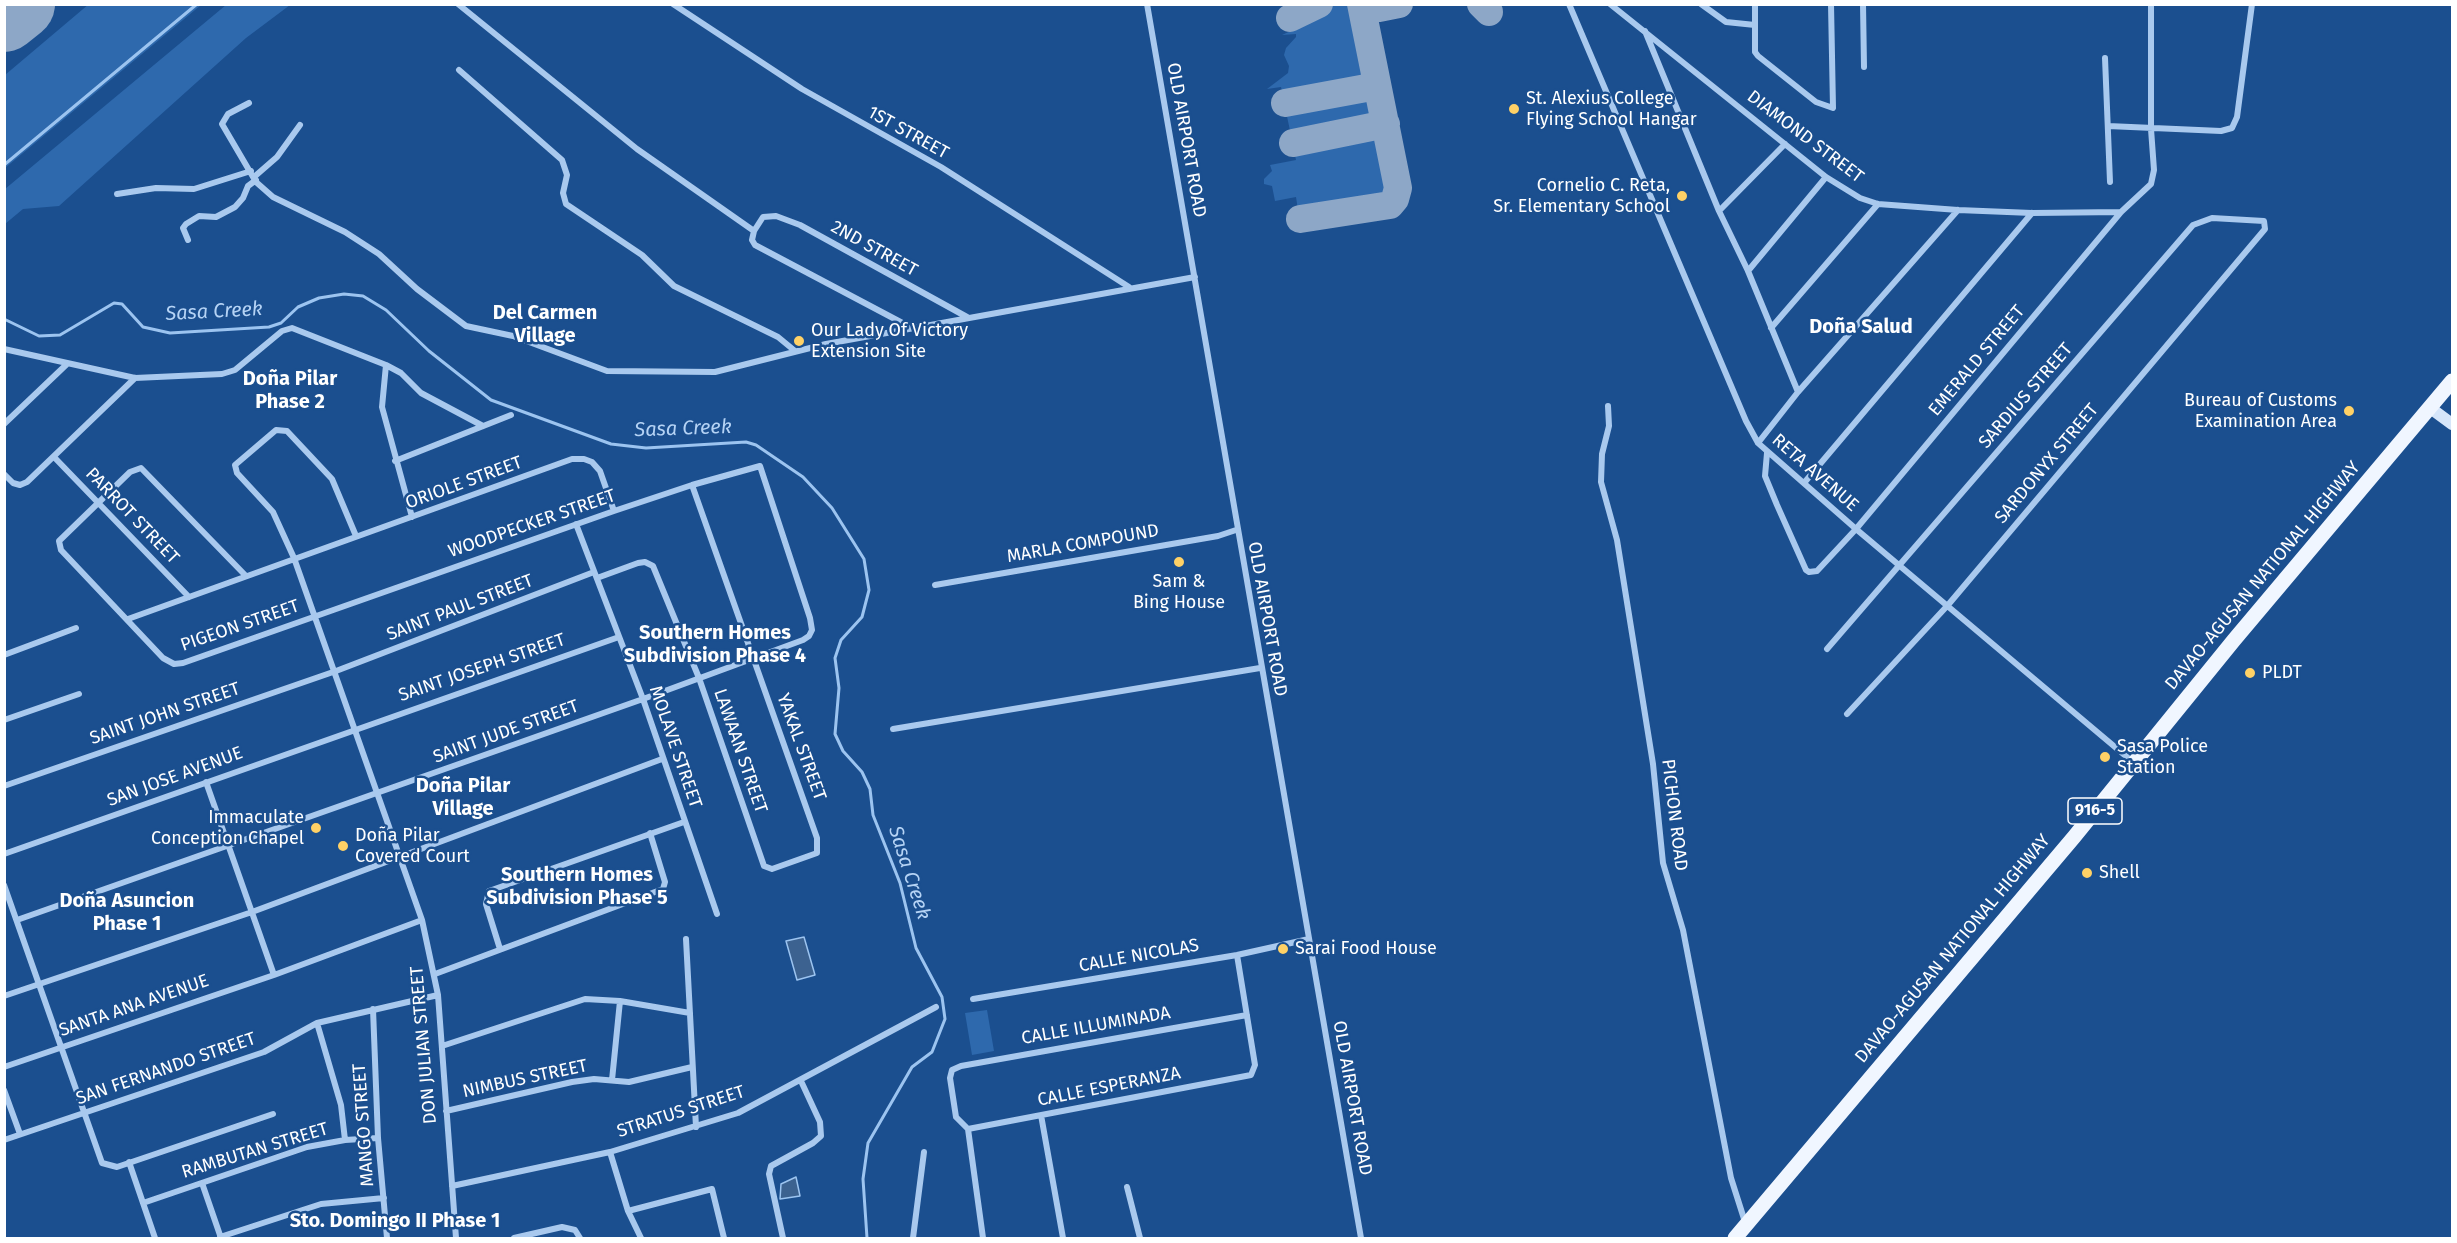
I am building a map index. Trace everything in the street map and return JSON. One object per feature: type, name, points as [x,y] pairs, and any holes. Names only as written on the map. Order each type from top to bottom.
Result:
[{"type":"main road","name":"DAVAO-AGUSAN NATIONAL HIGHWAY","points":[[1735,1239],[2452,381]]},
{"type":"street","points":[[458,4],[638,149],[754,231],[752,240],[760,248],[910,327]]},
{"type":"street","name":"1ST STREET","points":[[673,4],[802,89],[941,167],[1129,288]]},
{"type":"street","name":"OLD AIRPORT ROAD","points":[[1147,4],[1236,530],[1361,1239]]},
{"type":"street","name":"RETA AVENUE","points":[[1569,4],[1746,421],[1758,443],[1856,529],[2134,763]]},
{"type":"street","name":"DIAMOND STREET","points":[[1610,4],[1826,177],[1860,198],[1878,204],[1958,210],[2032,213],[2121,212]]},
{"type":"street","points":[[1755,4],[1755,52],[1816,102],[1833,108],[1831,4]]},
{"type":"street","points":[[1863,4],[1864,67]]},
{"type":"street","name":"EMERALD STREET","points":[[1767,453],[1766,476],[1809,572],[1819,570],[1856,529],[2121,212],[2151,184],[2154,170],[2151,129],[2151,4]]},
{"type":"street","points":[[2108,126],[2151,129],[2221,130],[2232,128],[2237,117],[2252,4]]},
{"type":"street","points":[[1705,6],[1726,22],[1755,25]]},
{"type":"street","points":[[1644,29],[1719,211],[1748,271],[1798,392]]},
{"type":"street","points":[[2105,58],[2110,182]]},
{"type":"street","points":[[459,70],[562,160],[567,175],[563,193],[566,204],[642,255],[674,286],[778,338],[795,351]]},
{"type":"street","points":[[249,103],[228,114],[222,124],[253,176],[273,197],[345,232],[379,254],[423,295],[466,326],[513,336],[607,371],[715,372],[795,351],[910,327],[1195,277]]},
{"type":"street","points":[[188,240],[183,228],[186,224],[199,216],[216,217],[235,207],[243,198],[253,176],[277,157],[300,125]]},
{"type":"street","points":[[1719,211],[1785,144]]},
{"type":"street","points":[[117,194],[156,188],[194,189],[253,176]]},
{"type":"street","points":[[1748,271],[1826,177]]},
{"type":"street","points":[[1771,328],[1878,204]]},
{"type":"street","points":[[1758,443],[1798,392],[1958,210]]},
{"type":"street","points":[[1804,483],[2032,213]]},
{"type":"street","name":"2ND STREET","points":[[754,231],[763,217],[776,216],[800,225],[967,317]]},
{"type":"street","name":"SARDIUS STREET","points":[[1827,649],[2193,225],[2212,218],[2251,219],[2264,221],[2265,229]]},
{"type":"street","name":"SARDONYX STREET","points":[[1847,714],[1948,605],[2265,229]]},
{"type":"street","points":[[4,349],[135,378],[229,373],[241,366],[282,331],[292,328],[386,365],[401,373],[421,393],[483,426]]},
{"type":"street","points":[[4,424],[67,364]]},
{"type":"street","points":[[386,365],[382,407],[412,517]]},
{"type":"street","points":[[4,474],[13,483],[24,484],[135,378]]},
{"type":"street","name":"PICHON ROAD","points":[[1608,406],[1609,426],[1602,454],[1601,482],[1617,540],[1653,764],[1663,863],[1683,930],[1731,1178],[1746,1226]]},
{"type":"street","points":[[2429,407],[2452,424]]},
{"type":"street","points":[[395,461],[511,415]]},
{"type":"street","name":"DON JULIAN STREET","points":[[356,536],[332,479],[287,431],[280,429],[254,447],[235,468],[273,512],[294,558],[336,671],[422,920],[438,995],[456,1239]]},
{"type":"street","name":"PARROT STREET","points":[[54,457],[189,597]]},
{"type":"street","name":"ORIOLE STREET","points":[[128,620],[572,459],[592,462],[600,471],[614,511]]},
{"type":"street","name":"WOODPECKER STREET","points":[[316,615],[614,511],[692,485],[760,466],[812,624]]},
{"type":"street","points":[[128,620],[61,550],[58,544],[61,537],[130,472],[141,468],[246,576]]},
{"type":"street","name":"YAKAL STREET","points":[[692,485],[818,838],[819,850],[804,859],[767,869]]},
{"type":"street","name":"MOLAVE STREET","points":[[576,524],[643,699],[717,914]]},
{"type":"street","name":"MARLA COMPOUND","points":[[934,585],[1218,536],[1236,530]]},
{"type":"street","name":"LAWAAN STREET","points":[[596,575],[638,562],[645,562],[653,566],[699,678],[762,862],[767,869]]},
{"type":"street","name":"SAINT PAUL STREET","points":[[336,671],[596,575]]},
{"type":"street","name":"PIGEON STREET","points":[[128,620],[163,658],[174,664],[190,661],[316,615]]},
{"type":"street","name":"SAINT JUDE STREET","points":[[17,921],[753,659],[809,636],[812,624]]},
{"type":"street","points":[[4,655],[76,628]]},
{"type":"street","name":"SAINT JOSEPH STREET","points":[[355,728],[619,637]]},
{"type":"street","points":[[893,729],[1260,668]]},
{"type":"street","name":"SAINT JOHN STREET","points":[[4,786],[336,671]]},
{"type":"street","points":[[4,720],[79,693]]},
{"type":"street","name":"SAN JOSE AVENUE","points":[[4,854],[355,728]]},
{"type":"street","points":[[4,996],[252,912],[662,759]]},
{"type":"street","points":[[207,782],[274,975]]},
{"type":"street","points":[[500,949],[486,904],[489,891],[684,822]]},
{"type":"street","points":[[435,974],[663,889],[665,882],[650,833]]},
{"type":"street","points":[[4,885],[102,1163],[117,1167],[273,1114]]},
{"type":"street","name":"SANTA ANA AVENUE","points":[[4,1066],[274,975],[422,920]]},
{"type":"street","points":[[686,939],[696,1127]]},
{"type":"street","name":"CALLE NICOLAS","points":[[973,999],[1237,955],[1309,939]]},
{"type":"street","points":[[1237,955],[1247,1015]]},
{"type":"street","name":"SAN FERNANDO STREET","points":[[4,1140],[264,1052],[317,1023],[438,995]]},
{"type":"street","points":[[442,1046],[569,1002],[597,998],[690,1013]]},
{"type":"street","points":[[612,1080],[620,1001]]},
{"type":"street","name":"STRATUS STREET","points":[[452,1186],[610,1152],[738,1113],[936,1007]]},
{"type":"street","name":"MANGO STREET","points":[[373,1009],[378,1138],[387,1239]]},
{"type":"street","name":"CALLE ILLUMINADA","points":[[968,1129],[956,1117],[950,1078],[952,1070],[961,1065],[1247,1015]]},
{"type":"street","name":"CALLE ESPERANZA","points":[[968,1129],[1244,1077],[1254,1072],[1247,1015]]},
{"type":"street","points":[[317,1023],[341,1105],[345,1140]]},
{"type":"street","name":"NIMBUS STREET","points":[[446,1111],[572,1082],[635,1081],[692,1067]]},
{"type":"street","points":[[783,1239],[769,1174],[771,1166],[821,1136],[820,1122],[801,1081]]},
{"type":"street","points":[[4,1090],[20,1134]]},
{"type":"street","points":[[1041,1115],[1063,1239]]},
{"type":"street","points":[[968,1129],[983,1239]]},
{"type":"street","name":"RAMBUTAN STREET","points":[[143,1203],[307,1147],[345,1140],[378,1138]]},
{"type":"street","points":[[610,1152],[628,1211],[641,1239]]},
{"type":"street","points":[[913,1239],[924,1152]]},
{"type":"street","points":[[129,1162],[155,1239]]},
{"type":"street","points":[[202,1183],[220,1238],[321,1204],[384,1198]]},
{"type":"street","points":[[1127,1188],[1140,1239]]},
{"type":"street","points":[[628,1211],[712,1189],[724,1239]]},
{"type":"street","points":[[517,1238],[556,1227],[575,1230],[580,1239]]},
{"type":"shaded area","points":[[89,4],[201,5],[5,168],[5,75]]},
{"type":"shaded area","points":[[226,5],[290,5],[246,38],[59,206],[23,209],[5,224],[5,189]]},
{"type":"shaded area","points":[[1329,5],[1353,5],[1368,84],[1284,99],[1281,87],[1267,89],[1288,73],[1289,66],[1284,55],[1296,34],[1282,35],[1295,29],[1293,23]]},
{"type":"shaded area","points":[[1369,93],[1375,124],[1338,131],[1337,128],[1323,131],[1324,134],[1292,140],[1285,107]]},
{"type":"shaded area","points":[[1377,130],[1389,194],[1384,201],[1304,215],[1298,210],[1296,197],[1275,201],[1272,186],[1264,184],[1264,179],[1272,171],[1270,165],[1296,160],[1293,147],[1325,141],[1326,145],[1340,143],[1339,138]]},
{"type":"shaded area","points":[[804,937],[815,975],[797,980],[786,941]]},
{"type":"shaded area","points":[[987,1010],[994,1051],[972,1055],[965,1013]]},
{"type":"shaded area","points":[[796,1177],[800,1196],[780,1199],[781,1184]]},
{"type":"waterway","points":[[4,165],[197,4]]},
{"type":"waterway","name":"Sasa Creek","points":[[4,319],[39,336],[60,335],[114,303],[122,304],[143,327],[170,333],[269,327],[281,323],[298,307],[319,298],[344,294],[363,296],[386,310],[429,351],[491,400],[611,444],[646,448],[746,442],[756,445],[803,477],[832,508],[864,559],[869,590],[862,617],[841,640],[835,658],[839,688],[835,734],[843,751],[862,772],[870,789],[873,815],[900,883],[916,948],[942,997],[945,1019],[932,1052],[912,1067],[868,1143],[863,1179],[867,1238]]},
{"type":"taxiway","points":[[1290,18],[1319,4]]},
{"type":"taxiway","points":[[1300,219],[1390,205],[1395,199],[1398,188],[1361,4]]},
{"type":"taxiway","points":[[1362,7],[1379,8],[1399,4]]},
{"type":"taxiway","points":[[1481,4],[1489,12]]},
{"type":"taxiway","points":[[1285,103],[1377,86]]},
{"type":"taxiway","points":[[1293,143],[1386,124]]},
{"type":"runway","points":[[4,16],[19,4]]},
{"type":"place","name":"St. Alexius College Flying School Hangar","points":[[1514,109]]},
{"type":"place","name":"Cornelio C. Reta, Sr. Elementary School","points":[[1682,196]]},
{"type":"place","name":"Our Lady Of Victory Extension Site","points":[[799,341]]},
{"type":"place","name":"Bureau of Customs Examination Area","points":[[2349,411]]},
{"type":"place","name":"Sam & Bing House","points":[[1179,562]]},
{"type":"place","name":"PLDT","points":[[2250,673]]},
{"type":"place","name":"Sasa Police Station","points":[[2105,757]]},
{"type":"place","name":"Immaculate Conception Chapel","points":[[316,828]]},
{"type":"place","name":"Doña Pilar Covered Court","points":[[343,846]]},
{"type":"place","name":"Shell","points":[[2087,873]]},
{"type":"place","name":"Sarai Food House","points":[[1283,949]]},
{"type":"district","name":"Del Carmen Village","points":[[545,324]]},
{"type":"district","name":"Doña Salud","points":[[1861,327]]},
{"type":"district","name":"Doña Pilar Phase 2","points":[[290,390]]},
{"type":"district","name":"Southern Homes Subdivision Phase 4","points":[[715,644]]},
{"type":"district","name":"Doña Pilar Village","points":[[463,798]]},
{"type":"district","name":"Southern Homes Subdivision Phase 5","points":[[577,886]]},
{"type":"district","name":"Doña Asuncion Phase 1","points":[[127,912]]},
{"type":"district","name":"Sto. Domingo II Phase 1","points":[[395,1221]]}]
